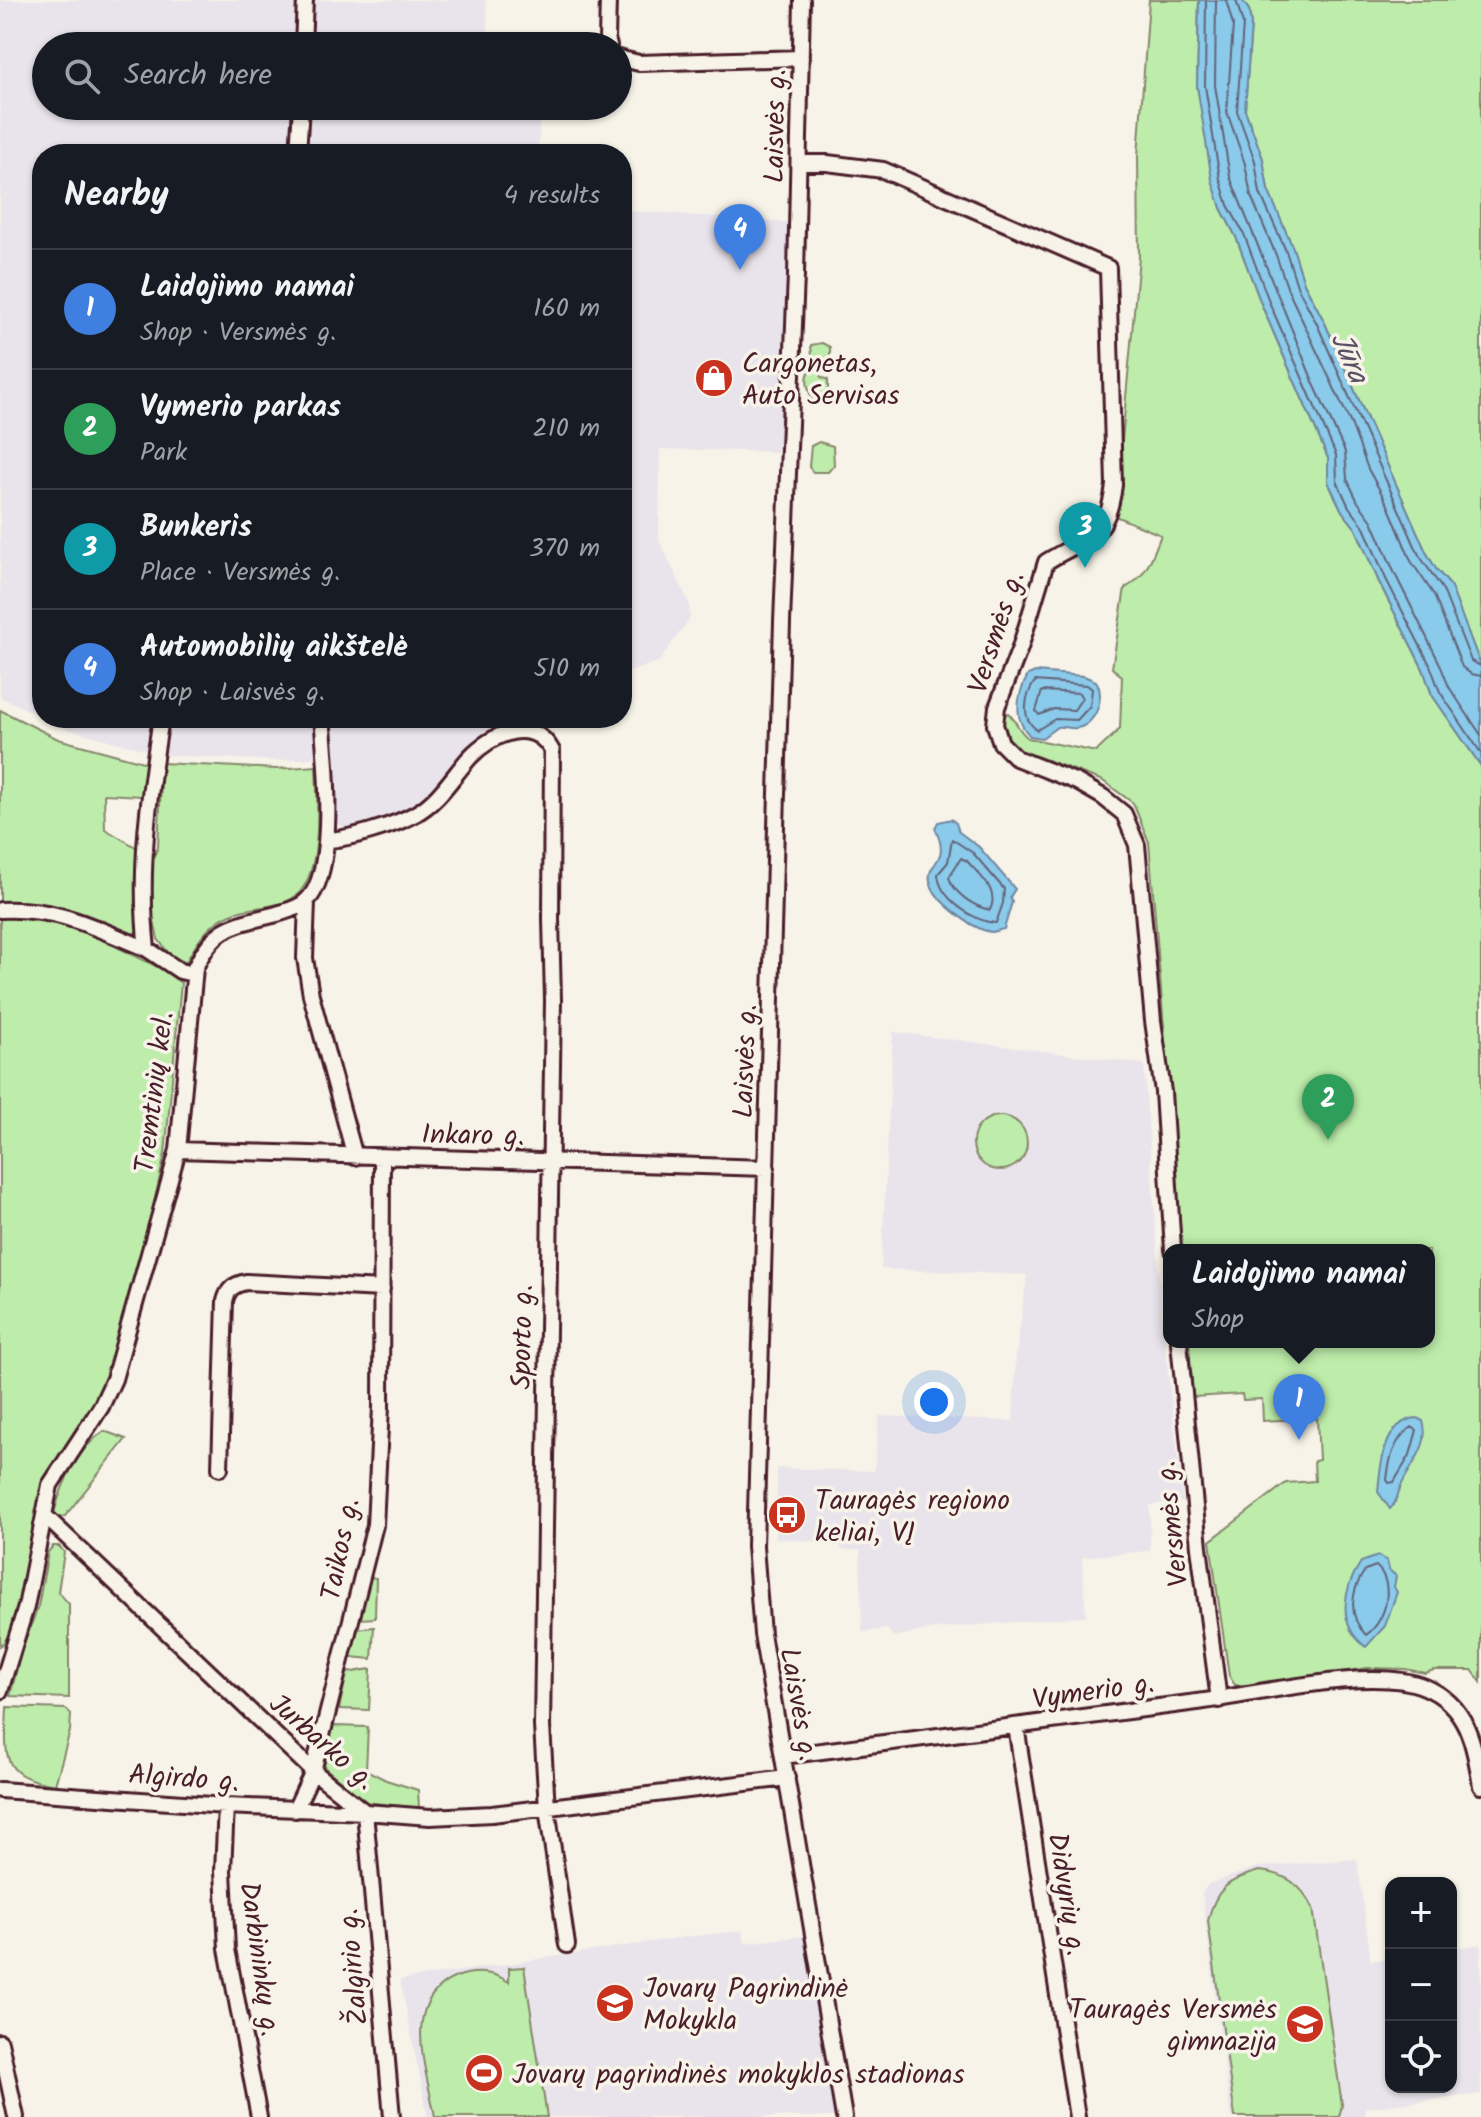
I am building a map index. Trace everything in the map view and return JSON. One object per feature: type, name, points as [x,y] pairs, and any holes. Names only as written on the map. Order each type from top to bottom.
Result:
[{"type":"street","points":[[304,32],[305,0]]},
{"type":"street","points":[[607,32],[608,0]]},
{"type":"street","name":"Laisvės g.","points":[[802,0],[767,1168],[755,1459],[755,1546],[762,1634],[844,2117]]},
{"type":"street","points":[[632,61],[801,58]]},
{"type":"street","points":[[299,144],[300,120]]},
{"type":"street","name":"Versmės g.","points":[[799,163],[883,170],[1108,268],[1112,505],[1103,525],[1094,535],[1046,562],[1020,648],[997,707],[995,725],[1001,743],[1016,758],[1077,782],[1124,814],[1137,845],[1153,1021],[1163,1092],[1173,1244]]},
{"type":"street","points":[[147,949],[143,910],[144,873],[159,728]]},
{"type":"street","points":[[322,728],[327,840],[320,877],[307,901],[305,958],[311,995],[355,1157]]},
{"type":"street","name":"Sporto g.","points":[[327,840],[343,839],[414,815],[439,795],[472,755],[491,742],[525,729],[539,734],[552,751],[542,1726],[547,1808],[567,1945]]},
{"type":"street","name":"Tremtinių kel.","points":[[0,1691],[32,1583],[50,1485],[101,1407],[114,1379],[178,1150],[193,974],[203,950],[225,928],[286,911],[307,901]]},
{"type":"street","points":[[0,910],[35,910],[73,918],[147,949],[180,971],[193,974]]},
{"type":"street","name":"Inkaro g.","points":[[178,1150],[767,1168]]},
{"type":"street","name":"Taikos g.","points":[[295,1810],[313,1771],[375,1525],[381,1407],[382,1158]]},
{"type":"street","points":[[220,1468],[225,1301],[228,1291],[246,1282],[382,1289]]},
{"type":"street","name":"Versmės g.","points":[[1180,1348],[1199,1547],[1219,1700]]},
{"type":"street","name":"Jurbarko g.","points":[[45,1516],[313,1771],[365,1812],[430,1817],[547,1808],[787,1778]]},
{"type":"street","points":[[0,1655],[15,1646]]},
{"type":"street","name":"Vymerio g.","points":[[783,1756],[1219,1700],[1349,1680],[1388,1679],[1409,1681],[1444,1697],[1457,1710],[1473,1742],[1481,1786]]},
{"type":"street","name":"Didvyrių g.","points":[[1016,1726],[1077,2117]]},
{"type":"street","name":"Algirdo g.","points":[[0,1790],[365,1812]]},
{"type":"street","name":"Darbininkų g.","points":[[226,1806],[223,1871],[227,1949],[259,2117]]},
{"type":"street","name":"Žalgirio g.","points":[[365,1812],[392,2117]]},
{"type":"street","points":[[0,2042],[16,2117]]},
{"type":"shaded area","points":[[0,0],[486,0],[488,32],[32,32],[32,120],[539,120],[538,144],[32,144],[32,712],[0,697]]},
{"type":"shaded area","points":[[632,211],[795,223],[788,452],[660,449],[659,540],[689,602],[690,618],[660,661],[632,671]]},
{"type":"shaded area","points":[[506,728],[488,737],[430,795],[409,810],[348,832],[335,822],[333,756],[276,761],[164,755],[67,729]]},
{"type":"shaded area","points":[[893,1032],[1144,1064],[1163,1348],[1183,1502],[1150,1505],[1150,1551],[1082,1557],[1086,1616],[935,1629],[893,1637],[888,1629],[862,1632],[860,1550],[841,1550],[840,1544],[776,1538],[777,1468],[874,1471],[879,1416],[1013,1421],[1016,1355],[1027,1275],[881,1269]]},
{"type":"shaded area","name":"Tauragės Versmės gimnazija","points":[[1357,1859],[1371,1961],[1385,1959],[1385,2093],[1457,2093],[1457,1948],[1481,1944],[1481,2094],[1365,2108],[1366,2117],[1231,2117],[1202,1894],[1208,1884],[1258,1867]]},
{"type":"shaded area","name":"Jovarų Pagrindinė Mokykla","points":[[742,1931],[745,1943],[813,1935],[844,2117],[428,2117],[400,1980]]},
{"type":"green space","points":[[1149,0],[1199,0],[1197,86],[1221,208],[1328,458],[1328,482],[1342,511],[1356,529],[1423,669],[1432,695],[1481,766],[1481,1682],[1472,1670],[1434,1670],[1425,1673],[1367,1668],[1257,1685],[1235,1685],[1229,1676],[1210,1541],[1286,1483],[1315,1481],[1314,1461],[1319,1460],[1317,1418],[1263,1421],[1262,1399],[1243,1400],[1242,1394],[1193,1397],[1189,1348],[1435,1348],[1435,1244],[1182,1244],[1149,842],[1133,803],[1103,781],[1015,748],[1005,737],[999,723],[1002,716],[1008,713],[1028,738],[1096,752],[1120,729],[1122,676],[1112,668],[1125,588],[1144,572],[1161,535],[1115,516],[1139,257],[1138,156]]},
{"type":"green space","points":[[1242,0],[1481,0],[1481,666],[1450,585],[1426,552],[1324,321],[1304,283],[1268,190],[1263,159],[1245,110],[1251,24],[1249,10]]},
{"type":"green space","points":[[822,343],[830,347],[830,355],[818,368],[821,377],[828,380],[828,399],[819,403],[812,398],[807,379],[813,367],[811,345]]},
{"type":"green space","points":[[819,442],[833,446],[834,465],[828,472],[813,472],[809,467],[811,446]]},
{"type":"green space","points":[[0,710],[58,739],[147,763],[142,796],[104,794],[105,829],[139,849],[135,904],[137,931],[133,934],[85,914],[47,904],[0,902]]},
{"type":"green space","points":[[162,763],[276,769],[316,766],[315,849],[312,866],[300,892],[285,902],[239,911],[216,922],[186,962],[173,959],[158,939],[151,908],[149,879],[158,847]]},
{"type":"green space","points":[[19,914],[68,923],[160,968],[181,983],[165,1154],[141,1261],[120,1336],[100,1391],[40,1492],[21,1598],[8,1636],[0,1646],[0,915]]},
{"type":"green space","points":[[1000,1116],[1019,1124],[1027,1143],[1019,1162],[1000,1170],[981,1162],[973,1143],[981,1124]]},
{"type":"green space","points":[[104,1431],[126,1439],[65,1516],[60,1517],[54,1513],[72,1468],[78,1457]]},
{"type":"green space","points":[[53,1546],[59,1546],[64,1552],[58,1592],[69,1604],[69,1698],[10,1696],[23,1646],[38,1607],[48,1552]]},
{"type":"green space","points":[[370,1577],[376,1578],[375,1618],[360,1619]]},
{"type":"green space","points":[[374,1627],[372,1659],[351,1657],[358,1629]]},
{"type":"green space","points":[[371,1669],[369,1710],[339,1709],[347,1673]]},
{"type":"green space","points":[[7,1707],[66,1709],[71,1714],[70,1731],[55,1785],[24,1776],[10,1762],[6,1739]]},
{"type":"green space","points":[[333,1726],[368,1727],[366,1770],[418,1790],[419,1808],[365,1802],[324,1767]]},
{"type":"green space","points":[[1259,1871],[1277,1874],[1291,1881],[1313,1908],[1342,2105],[1339,2117],[1235,2117],[1208,1921],[1219,1893],[1225,1887]]},
{"type":"green space","name":"Jovarų pagrindinės mokyklos stadionas","points":[[524,1967],[547,2117],[435,2117],[421,2039],[422,2020],[428,2003],[438,1988],[456,1977],[483,1973],[509,1982],[509,1968]]},
{"type":"water","points":[[1199,0],[1242,0],[1249,10],[1251,24],[1245,110],[1263,159],[1268,190],[1304,283],[1324,321],[1426,552],[1450,585],[1481,666],[1481,766],[1432,695],[1423,669],[1356,529],[1342,511],[1328,482],[1328,458],[1221,208],[1212,180],[1197,86]]},
{"type":"water","points":[[1035,672],[1084,676],[1096,681],[1100,694],[1094,716],[1083,726],[1057,727],[1042,738],[1030,736],[1021,722],[1018,707],[1028,675]]},
{"type":"water","points":[[951,819],[959,832],[979,847],[1015,889],[1010,897],[1012,902],[1004,929],[992,932],[975,926],[955,913],[933,889],[931,869],[941,849],[935,828],[938,822]]},
{"type":"water","points":[[1417,1418],[1423,1421],[1425,1430],[1422,1447],[1390,1509],[1378,1492],[1386,1446],[1397,1427]]},
{"type":"water","points":[[1378,1556],[1387,1561],[1389,1570],[1396,1576],[1394,1587],[1397,1592],[1385,1626],[1366,1647],[1356,1638],[1346,1618],[1347,1595],[1361,1562]]},
{"type":"place","name":"Automobilių aikštelė","points":[[740,270]]},
{"type":"place","name":"Cargonetas, Auto Servisas","points":[[714,378]]},
{"type":"place","name":"Bunkeris","points":[[1085,568]]},
{"type":"place","name":"Vymerio parkas","points":[[1328,1140]]},
{"type":"place","name":"Laidojimo namai","points":[[1299,1440]]},
{"type":"place","name":"Tauragės regiono keliai, VĮ","points":[[787,1515]]},
{"type":"place","name":"Jovarų Pagrindinė Mokykla","points":[[615,2003]]},
{"type":"place","name":"Tauragės Versmės gimnazija","points":[[1305,2024]]},
{"type":"place","name":"Jovarų pagrindinės mokyklos stadionas","points":[[484,2073]]},
{"type":"water label","name":"Jūra","points":[[1350,357]]}]
